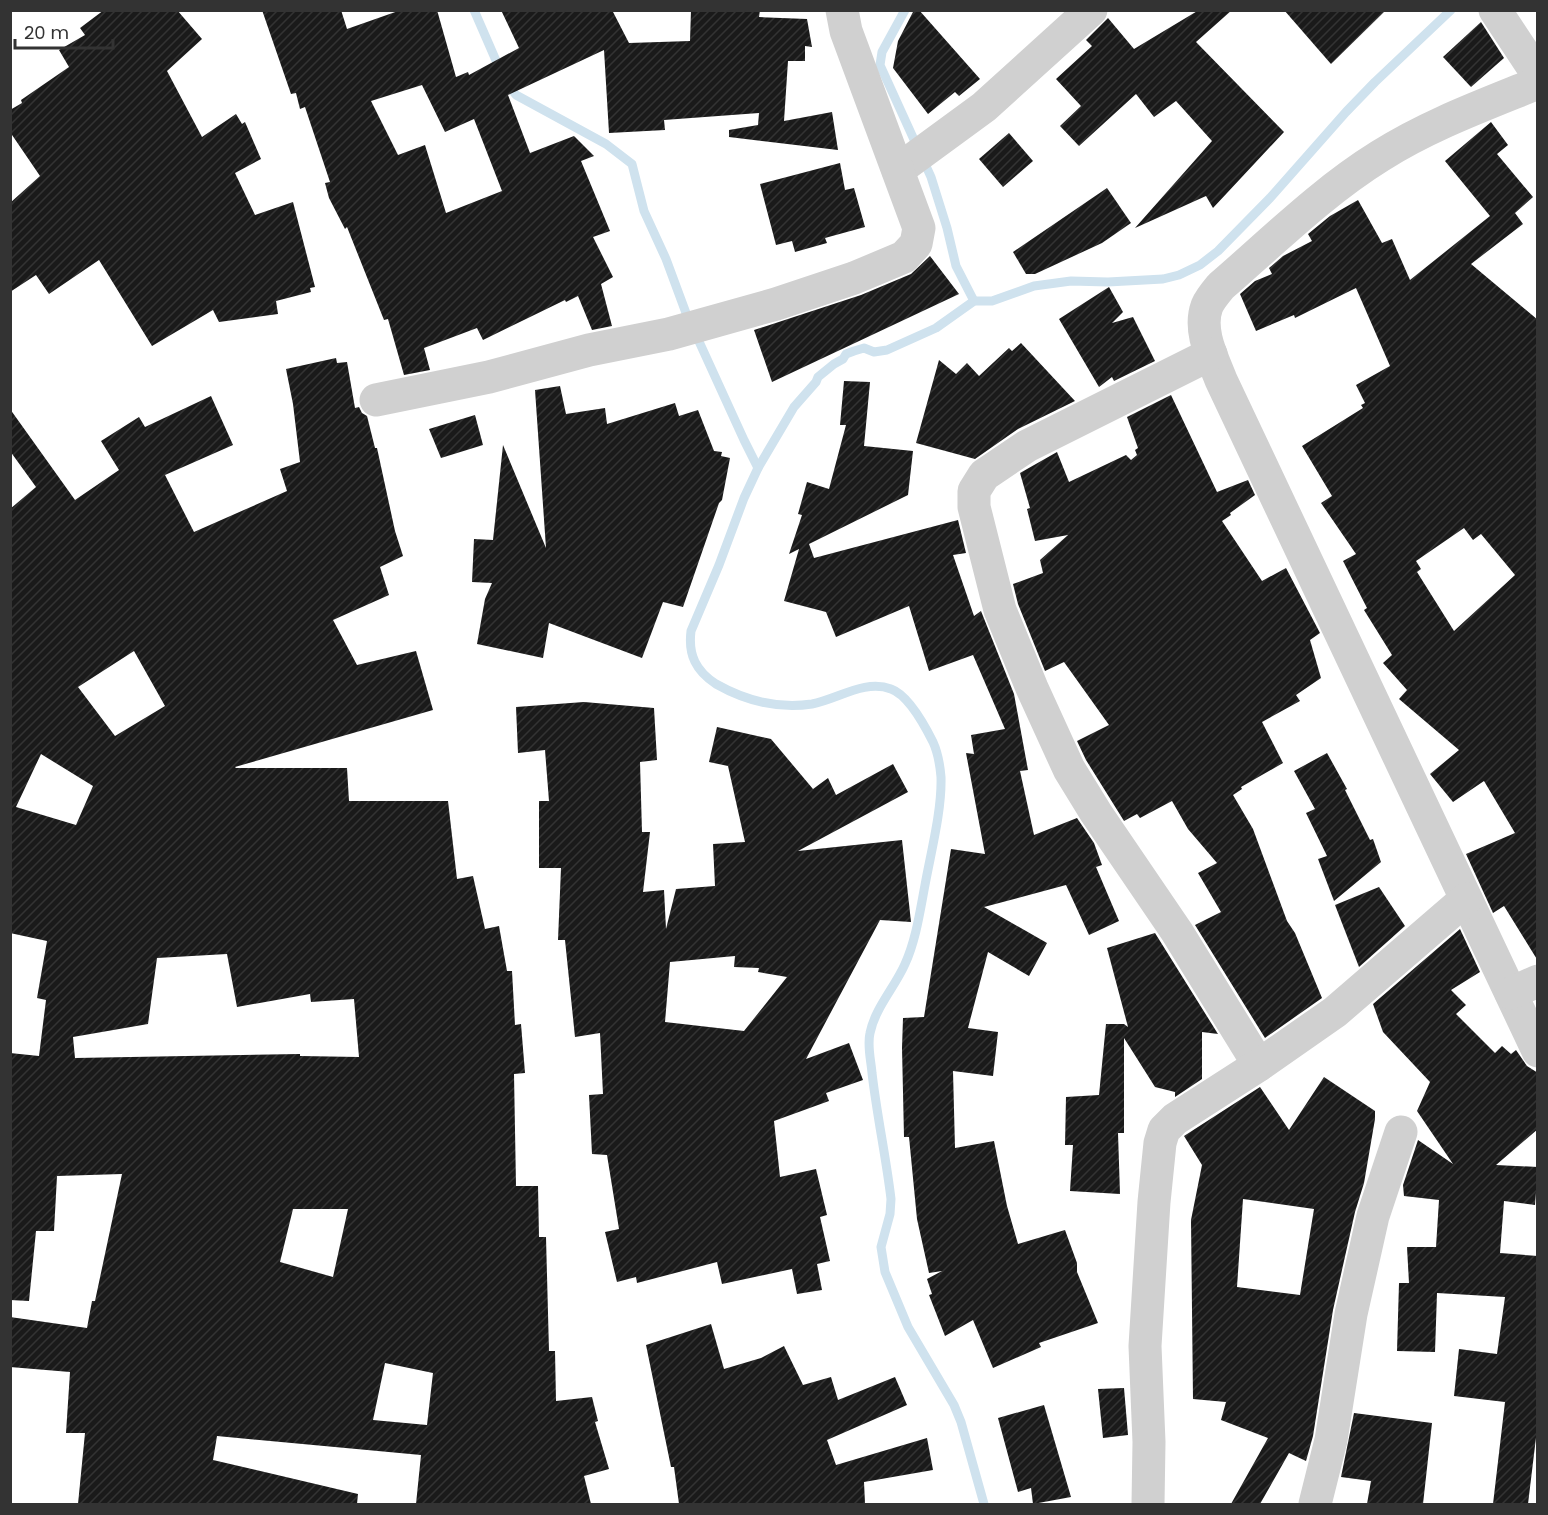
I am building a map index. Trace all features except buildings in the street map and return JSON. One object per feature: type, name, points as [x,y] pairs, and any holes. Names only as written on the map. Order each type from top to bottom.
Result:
[{"type":"street","points":[[376,400],[489,377],[589,350],[669,334],[810,293],[904,257],[916,244],[919,228],[846,32],[842,10]]},
{"type":"street","points":[[898,170],[984,107],[1091,10]]},
{"type":"street","points":[[1497,14],[1538,75]]},
{"type":"street","points":[[1538,83],[1435,125],[1380,156],[1339,184],[1221,286],[1208,304],[1203,321],[1211,354],[1466,899],[1524,987],[1538,1051]]},
{"type":"street","points":[[1211,354],[1027,446],[984,475],[974,491],[974,507],[1000,610],[1069,769],[1095,813],[1177,932],[1259,1065]]},
{"type":"street","points":[[1148,1504],[1145,1346],[1160,1143],[1164,1130],[1175,1119],[1259,1065],[1335,1012],[1466,899]]},
{"type":"street","points":[[1315,1504],[1331,1440],[1343,1359],[1373,1216],[1401,1132]]},
{"type":"waterway","points":[[474,10],[501,72]]},
{"type":"waterway","points":[[905,10],[882,52],[880,65],[931,177],[956,266],[974,301]]},
{"type":"waterway","points":[[984,1504],[961,1422],[954,1405],[908,1327],[885,1272],[881,1247],[890,1214],[891,1199],[874,1089],[869,1038],[876,1015],[905,964],[917,925],[940,803],[941,777],[936,750],[930,735],[915,712],[904,698],[891,689],[871,686],[822,702],[799,705],[762,702],[727,690],[703,674],[695,662],[691,648],[691,631],[758,468],[794,407],[818,377],[843,359],[846,354],[864,348],[874,352],[887,350],[936,328],[974,301],[992,301],[1034,286],[1071,281],[1108,282],[1163,279],[1179,275],[1200,265],[1218,251],[1270,198],[1375,82],[1451,10]]},
{"type":"waterway","points":[[507,84],[516,95],[606,144],[632,164],[644,211],[666,259],[686,313],[758,468]]}]
